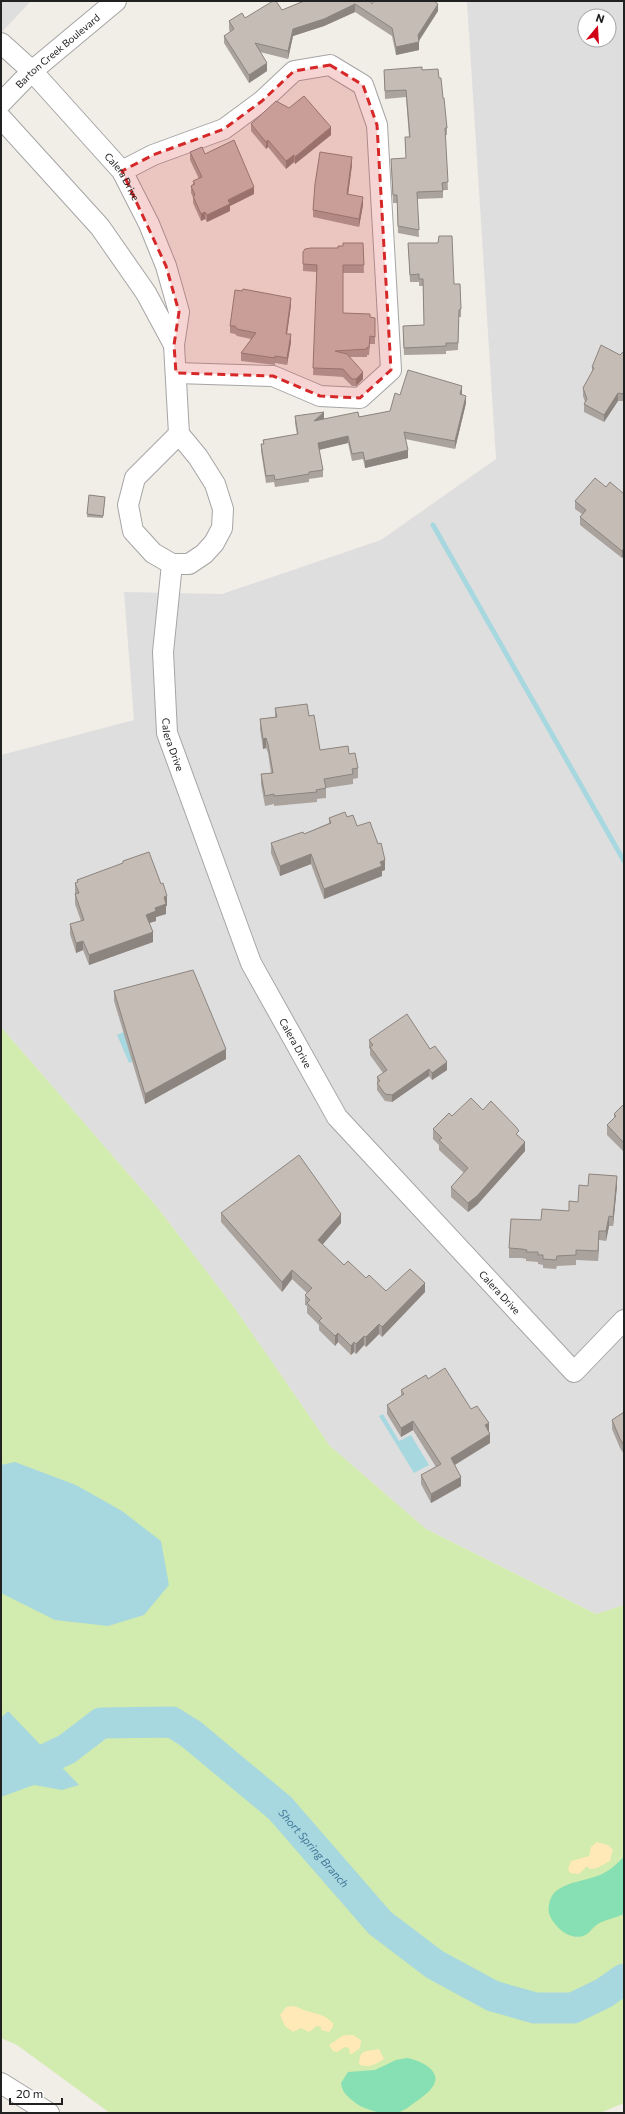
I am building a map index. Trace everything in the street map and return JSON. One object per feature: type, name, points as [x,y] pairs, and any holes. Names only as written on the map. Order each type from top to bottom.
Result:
[{"type":"street","name":"Barton Creek Boulevard","points":[[1,104],[32,71],[116,1]]},
{"type":"street","name":"Calera Drive","points":[[1,43],[32,71],[122,171],[149,224],[166,266],[179,312],[174,345],[179,434]]},
{"type":"street","points":[[122,171],[153,155],[224,129],[262,101],[294,72],[330,65],[363,85],[377,125],[391,370],[360,398],[320,396],[273,376],[176,373]]},
{"type":"street","name":"Calera Drive","points":[[1,118],[100,227],[146,293],[174,345]]},
{"type":"street","points":[[179,434],[198,457],[215,484],[223,509],[222,528],[214,543],[204,554],[189,564],[172,564],[153,553],[133,531],[128,505],[135,478],[179,434]]},
{"type":"street","name":"Calera Drive","points":[[172,564],[163,652],[167,733],[251,962],[337,1117],[574,1372],[624,1320]]},
{"type":"street","points":[[1,2083],[48,2113]]},
{"type":"highlighted area","points":[[330,65],[363,85],[377,125],[391,370],[360,398],[320,396],[273,376],[176,373],[174,345],[179,312],[166,266],[122,171],[153,155],[224,129],[262,101],[294,71]]},
{"type":"shaded area","points":[[1,1],[31,1],[1,33]]},
{"type":"shaded area","points":[[467,1],[624,1],[624,1605],[596,1614],[426,1529],[330,1446],[236,1310],[157,1207],[1,1027],[1,755],[134,720],[124,592],[222,594],[381,540],[496,459]]},
{"type":"green space","points":[[1,1027],[157,1207],[236,1310],[330,1446],[426,1529],[596,1614],[624,1605],[624,2103],[600,2113],[110,2113],[17,2045],[1,2038]]},
{"type":"green space","points":[[624,1857],[624,1914],[601,1922],[587,1934],[582,1936],[571,1936],[556,1926],[549,1914],[552,1895],[565,1886],[605,1872]]},
{"type":"green space","points":[[407,2058],[418,2061],[430,2068],[435,2077],[435,2083],[428,2092],[401,2111],[396,2113],[376,2112],[351,2100],[343,2090],[341,2083],[348,2072],[375,2070],[396,2060]]},
{"type":"sand","points":[[597,1842],[608,1845],[613,1850],[610,1861],[597,1868],[590,1869],[587,1866],[579,1874],[570,1873],[568,1869],[571,1861],[589,1856],[591,1847]]},
{"type":"sand","points":[[292,2006],[323,2016],[333,2023],[333,2027],[329,2032],[321,2030],[321,2027],[317,2026],[309,2032],[301,2028],[293,2032],[285,2026],[280,2015],[286,2007]]},
{"type":"sand","points":[[353,2035],[361,2040],[360,2048],[352,2054],[350,2054],[349,2048],[345,2047],[337,2052],[333,2051],[329,2045],[342,2036]]},
{"type":"sand","points":[[379,2049],[384,2059],[369,2066],[359,2064],[362,2053]]},
{"type":"water","points":[[128,1030],[136,1060],[129,1063],[117,1035]]},
{"type":"water","points":[[383,1414],[399,1441],[411,1435],[429,1465],[414,1473],[379,1416]]},
{"type":"water","points":[[15,1462],[76,1485],[122,1511],[161,1541],[169,1585],[144,1615],[108,1626],[55,1620],[1,1593],[1,1465]]},
{"type":"water","points":[[8,1711],[79,1785],[62,1790],[34,1785],[1,1797],[1,1718]]},
{"type":"building","points":[[273,1],[276,1],[282,10],[304,1],[370,1],[372,4],[374,1],[434,1],[438,4],[418,35],[419,42],[396,47],[392,28],[355,4],[324,19],[293,29],[288,51],[255,43],[267,63],[249,75],[224,36],[234,29],[229,21],[242,13],[245,18]]},
{"type":"building","points":[[422,67],[422,70],[438,69],[439,78],[441,78],[447,128],[445,128],[448,182],[442,183],[443,191],[417,192],[419,230],[398,226],[397,195],[393,195],[391,159],[406,158],[405,137],[410,137],[406,90],[385,91],[384,70]]},
{"type":"building","points":[[304,96],[331,127],[295,157],[294,155],[286,161],[268,140],[266,142],[251,124],[276,101],[289,108]]},
{"type":"building","points":[[234,140],[254,187],[228,200],[230,204],[207,215],[205,212],[201,214],[193,196],[195,195],[191,186],[195,184],[193,181],[202,177],[190,152],[202,147],[205,154]]},
{"type":"building","points":[[320,152],[352,157],[347,194],[363,197],[359,219],[313,210]]},
{"type":"building","points":[[439,236],[452,236],[454,284],[460,284],[461,309],[459,310],[458,343],[446,343],[446,346],[404,348],[403,326],[424,325],[423,279],[419,279],[419,274],[410,275],[408,243],[438,243]]},
{"type":"building","points":[[343,243],[363,243],[364,265],[343,265],[343,313],[370,314],[370,317],[375,318],[375,337],[370,336],[369,348],[335,351],[347,354],[363,372],[356,379],[352,379],[343,369],[313,368],[317,265],[303,264],[303,252],[305,249],[338,248],[338,246],[343,246]]},
{"type":"building","points":[[243,289],[291,298],[286,334],[291,334],[287,358],[275,356],[275,358],[241,353],[256,333],[237,329],[235,326],[230,326],[235,290],[242,291]]},
{"type":"building","points":[[601,345],[620,355],[624,351],[624,394],[618,393],[604,415],[584,404],[587,399],[583,388],[594,368],[592,367]]},
{"type":"building","points":[[408,370],[462,386],[460,394],[466,396],[455,441],[404,432],[408,450],[365,461],[363,452],[352,454],[348,436],[318,443],[323,470],[275,480],[274,475],[266,476],[261,444],[264,444],[263,440],[298,434],[295,416],[324,412],[314,421],[358,412],[359,417],[390,411],[395,393],[400,395]]},
{"type":"building","points":[[595,478],[606,487],[610,482],[624,494],[624,548],[622,551],[580,517],[586,510],[575,501]]},
{"type":"building","points":[[89,495],[105,497],[103,516],[87,514]]},
{"type":"building","points":[[307,704],[309,716],[314,715],[320,750],[348,746],[349,754],[355,753],[358,768],[352,769],[353,774],[324,779],[326,788],[316,790],[317,792],[274,796],[274,794],[265,796],[261,774],[273,773],[268,744],[266,738],[263,739],[260,719],[277,717],[275,708]]},
{"type":"building","points":[[345,812],[347,817],[353,815],[357,826],[370,822],[378,844],[381,843],[385,860],[380,862],[382,866],[324,889],[311,854],[280,866],[271,843],[303,832],[304,834],[331,823],[329,818]]},
{"type":"building","points":[[149,852],[161,884],[163,883],[167,896],[164,897],[166,904],[155,908],[156,911],[146,915],[153,932],[89,955],[83,941],[76,943],[70,924],[84,920],[75,894],[79,893],[75,883],[78,882],[77,880]]},
{"type":"building","points":[[193,970],[226,1049],[145,1094],[114,991]]},
{"type":"building","points":[[407,1014],[430,1049],[435,1046],[447,1062],[432,1073],[429,1069],[392,1095],[385,1094],[377,1083],[380,1081],[377,1077],[387,1070],[370,1047],[373,1045],[369,1040]]},
{"type":"building","points":[[471,1098],[483,1110],[491,1101],[516,1127],[519,1131],[516,1134],[525,1142],[477,1196],[468,1203],[451,1187],[468,1168],[439,1140],[442,1138],[433,1129],[449,1113],[452,1116]]},
{"type":"building","points":[[624,1104],[624,1143],[607,1125],[616,1116],[614,1114]]},
{"type":"building","points":[[299,1155],[341,1214],[318,1240],[344,1265],[348,1261],[366,1278],[369,1275],[386,1291],[410,1269],[425,1283],[382,1327],[379,1324],[366,1337],[364,1336],[356,1344],[354,1342],[351,1346],[338,1333],[335,1336],[319,1321],[322,1318],[307,1303],[310,1300],[305,1295],[312,1288],[292,1270],[282,1282],[221,1213]]},
{"type":"building","points":[[589,1174],[617,1176],[613,1217],[609,1216],[606,1231],[599,1231],[598,1251],[576,1250],[576,1255],[557,1256],[556,1260],[543,1259],[543,1255],[538,1255],[538,1252],[526,1252],[527,1250],[509,1248],[511,1219],[541,1220],[542,1209],[569,1211],[569,1201],[578,1202],[579,1185],[588,1186]]},
{"type":"building","points":[[445,1368],[471,1409],[477,1406],[489,1423],[485,1425],[490,1434],[451,1458],[461,1477],[431,1494],[421,1475],[441,1464],[413,1421],[401,1428],[387,1405],[404,1394],[401,1390],[426,1375],[428,1379]]},
{"type":"building","points":[[624,1412],[624,1445],[612,1420]]},
{"type":"waterway","points":[[433,525],[624,861]]},
{"type":"waterway","name":"Short Spring Branch","points":[[1,1776],[23,1770],[67,1749],[101,1723],[172,1722],[191,1734],[280,1808],[380,1923],[434,1964],[493,1996],[535,2008],[573,2008],[604,1993],[624,1979]]}]
